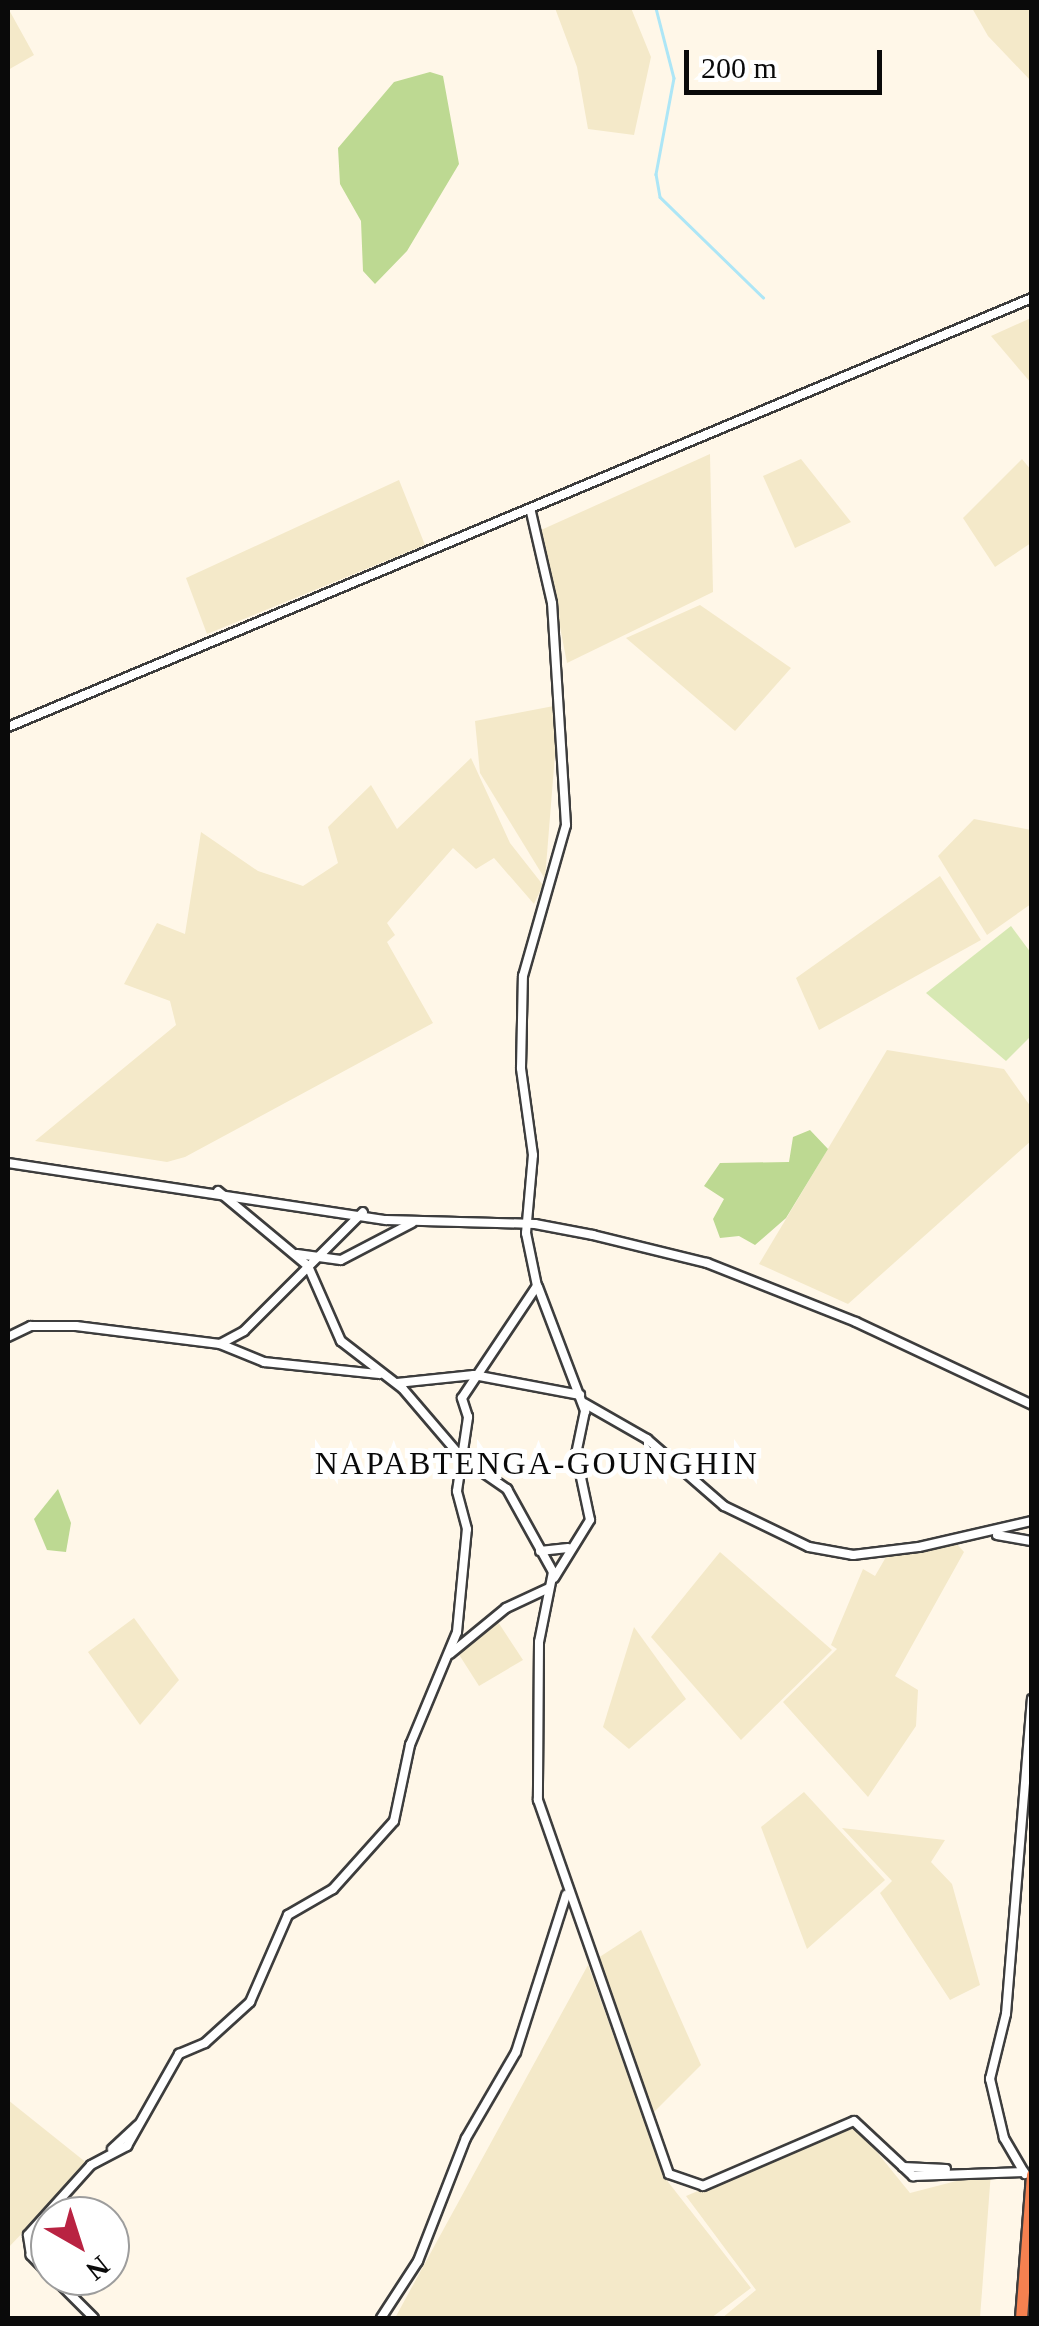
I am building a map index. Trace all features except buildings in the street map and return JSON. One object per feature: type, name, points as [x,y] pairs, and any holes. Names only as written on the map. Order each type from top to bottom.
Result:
[{"type":"highway","points":[[1021,2318],[1029,2176]]},
{"type":"street","points":[[8,728],[531,512],[1032,298]]},
{"type":"street","points":[[531,512],[552,603],[566,825],[522,976],[522,1068],[533,1155],[528,1224],[537,1286],[582,1399],[576,1454],[591,1512],[554,1578],[539,1642],[544,1712],[536,1790],[566,1895],[669,2174],[703,2186],[854,2121],[903,2168],[924,2178],[946,2169],[1029,2176]]},
{"type":"street","points":[[8,1163],[414,1222],[528,1224],[708,1263],[856,1322],[1032,1405]]},
{"type":"street","points":[[218,1191],[309,1268],[335,1333],[394,1383],[462,1458],[508,1489],[554,1578]]},
{"type":"street","points":[[220,1344],[318,1260],[364,1212]]},
{"type":"street","points":[[292,1252],[318,1260],[360,1252],[414,1222]]},
{"type":"street","points":[[67,2196],[109,2153],[127,2146],[179,2054],[250,2002],[288,1915],[333,1889],[394,1821],[412,1741],[446,1657],[467,1529],[457,1491],[462,1458],[462,1398],[537,1286]]},
{"type":"street","points":[[8,1336],[30,1326],[76,1326],[220,1344],[264,1362],[379,1374]]},
{"type":"street","points":[[394,1383],[474,1375],[582,1399],[647,1439],[724,1506],[801,1545],[853,1555],[993,1534],[1032,1521]]},
{"type":"street","points":[[993,1534],[1032,1541]]},
{"type":"street","points":[[540,1551],[570,1546]]},
{"type":"street","points":[[446,1657],[506,1608],[550,1588]]},
{"type":"street","points":[[1029,2176],[1004,2138],[990,2079],[1006,2014],[1032,1699]]},
{"type":"street","points":[[381,2318],[418,2261],[466,2138],[516,2052],[566,1895]]},
{"type":"street","points":[[72,2296],[94,2318]]},
{"type":"shaded area","points":[[8,8],[34,55],[8,70]]},
{"type":"shaded area","points":[[555,8],[631,8],[651,57],[634,135],[588,129],[577,67]]},
{"type":"shaded area","points":[[972,8],[1031,8],[1031,81],[988,36]]},
{"type":"shaded area","points":[[1031,318],[1031,383],[991,336]]},
{"type":"shaded area","points":[[710,454],[713,592],[567,663],[541,530]]},
{"type":"shaded area","points":[[801,459],[851,522],[795,548],[763,476]]},
{"type":"shaded area","points":[[1022,459],[1031,470],[1031,543],[995,567],[963,518]]},
{"type":"shaded area","points":[[399,480],[425,545],[207,634],[186,578]]},
{"type":"shaded area","points":[[700,605],[791,668],[735,731],[626,638]]},
{"type":"shaded area","points":[[559,705],[545,879],[480,773],[475,721]]},
{"type":"shaded area","points":[[471,758],[510,843],[543,885],[534,904],[494,858],[476,869],[453,848],[387,923],[395,935],[387,942],[433,1023],[185,1157],[167,1162],[35,1141],[176,1025],[170,1001],[124,984],[157,923],[185,934],[201,832],[258,871],[303,886],[338,863],[328,827],[371,785],[397,829]]},
{"type":"shaded area","points":[[974,819],[1031,830],[1031,904],[987,935],[938,856]]},
{"type":"shaded area","points":[[940,876],[981,940],[819,1030],[796,978]]},
{"type":"shaded area","points":[[887,1050],[1004,1069],[1031,1107],[1031,1141],[848,1304],[759,1264]]},
{"type":"shaded area","points":[[957,1544],[964,1552],[895,1676],[918,1690],[916,1726],[868,1797],[783,1702],[837,1649],[831,1645],[863,1569],[875,1576],[886,1557]]},
{"type":"shaded area","points":[[720,1552],[832,1650],[741,1740],[651,1637]]},
{"type":"shaded area","points":[[134,1618],[179,1680],[140,1725],[88,1652]]},
{"type":"shaded area","points":[[498,1622],[523,1660],[479,1686],[458,1653]]},
{"type":"shaded area","points":[[634,1627],[686,1699],[629,1749],[603,1727]]},
{"type":"shaded area","points":[[804,1792],[885,1880],[807,1949],[761,1827]]},
{"type":"shaded area","points":[[842,1828],[945,1840],[931,1862],[952,1884],[980,1985],[950,2000],[880,1893],[892,1881]]},
{"type":"shaded area","points":[[641,1930],[701,2065],[651,2115],[595,1960]]},
{"type":"shaded area","points":[[588,1965],[665,2178],[751,2288],[711,2318],[395,2318]]},
{"type":"shaded area","points":[[8,2100],[88,2164],[58,2196],[30,2196],[30,2225],[8,2248]]},
{"type":"shaded area","points":[[855,2125],[910,2193],[991,2172],[980,2318],[722,2318],[756,2290],[686,2196]]},
{"type":"green space","points":[[430,72],[443,76],[459,164],[407,251],[375,284],[363,271],[361,221],[340,184],[338,148],[394,82]]},
{"type":"green space","points":[[1011,926],[1031,953],[1032,1035],[1006,1061],[926,993]]},
{"type":"green space","points":[[810,1130],[828,1149],[786,1218],[755,1245],[739,1236],[720,1238],[713,1219],[724,1199],[704,1186],[720,1163],[789,1162],[793,1137]]},
{"type":"green space","points":[[58,1489],[71,1523],[66,1552],[47,1550],[34,1519]]},
{"type":"waterway","points":[[656,8],[674,78],[656,174],[660,197],[763,297]]},
{"type":"district","name":"NAPABTENGA-GOUNGHIN","points":[[537,1463]]}]
